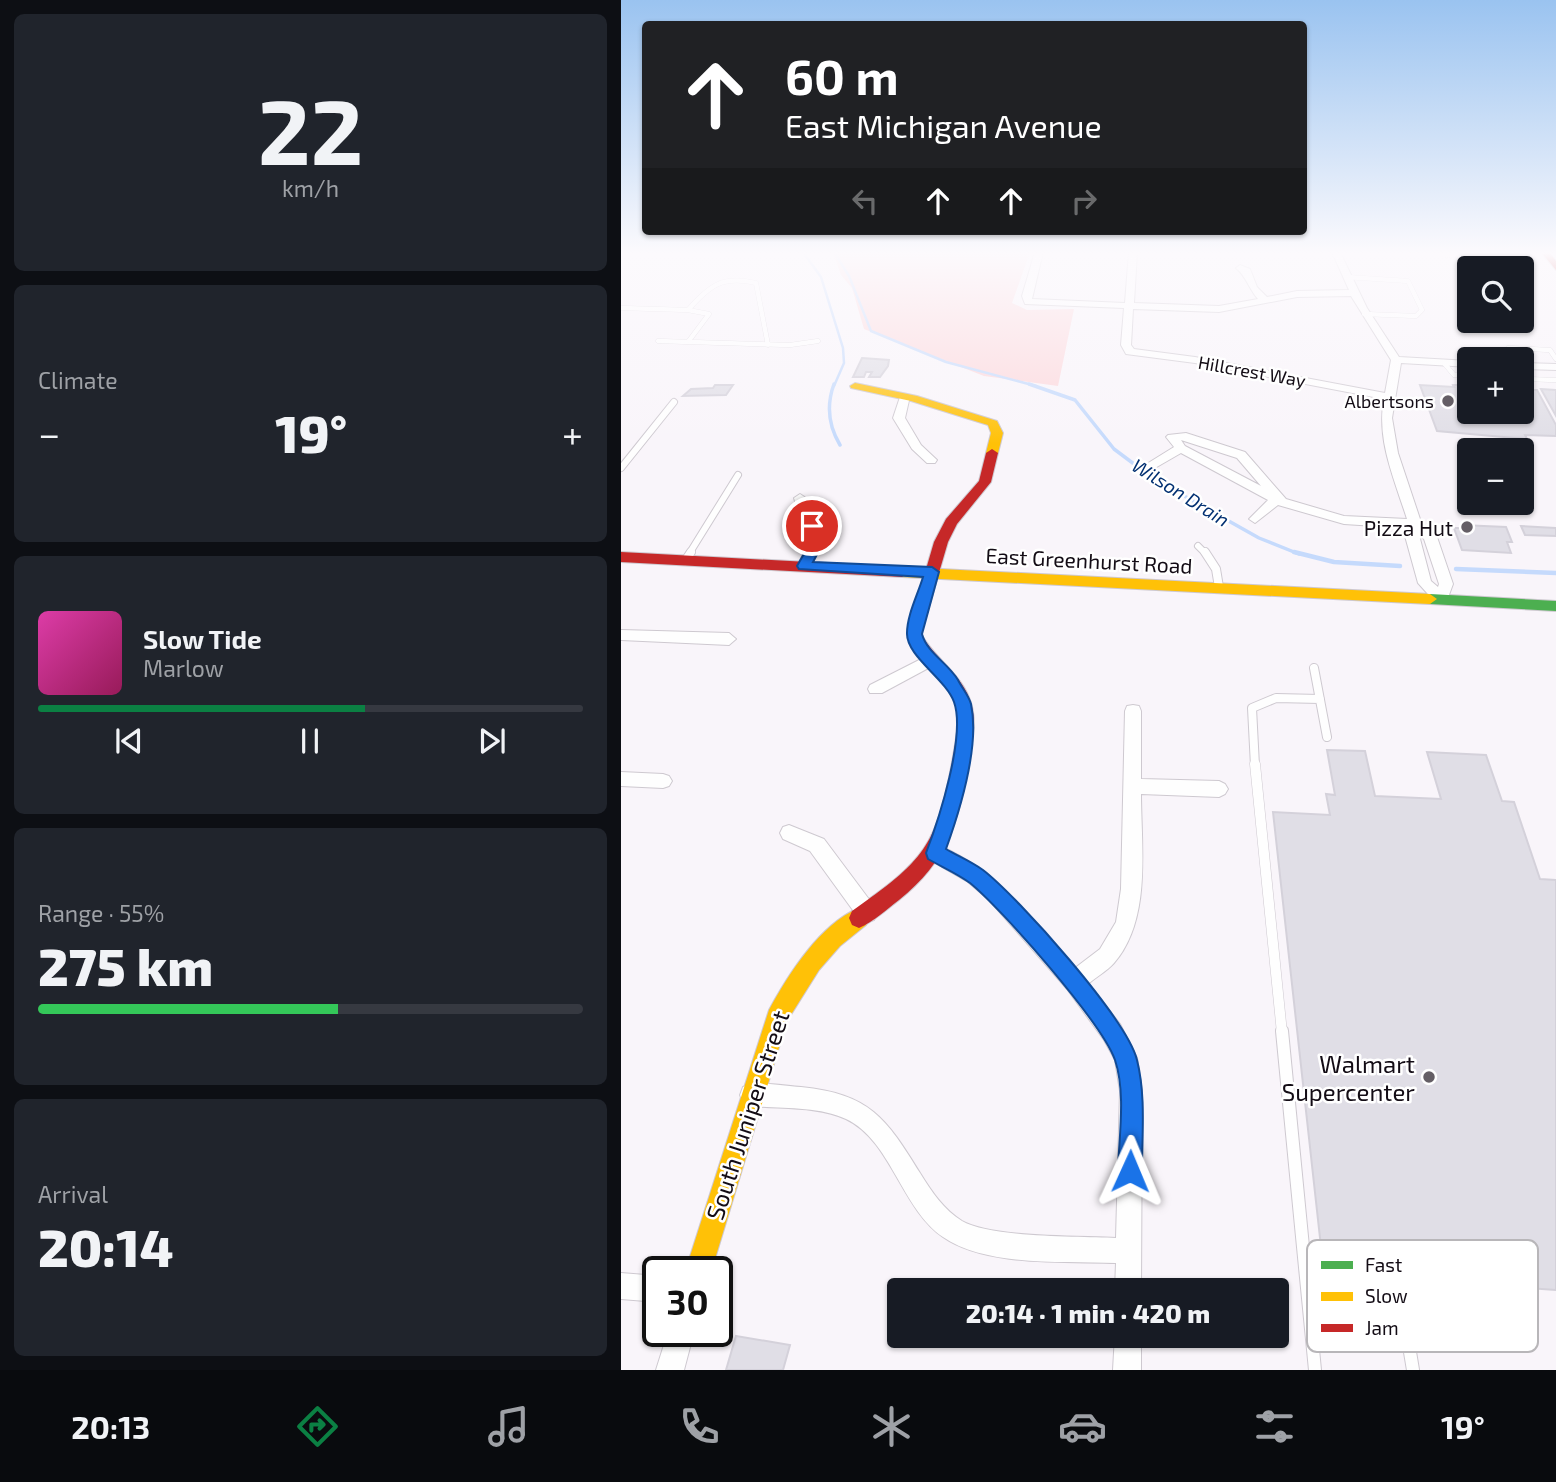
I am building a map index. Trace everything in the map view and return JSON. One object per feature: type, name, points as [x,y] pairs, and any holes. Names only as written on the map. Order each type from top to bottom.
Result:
[{"type":"street","points":[[1117,358],[1130,352],[1126,345],[1128,316]]},
{"type":"street","points":[[1365,316],[1396,360],[1386,418],[1392,453],[1415,524],[1411,536],[1425,583],[1441,599]]},
{"type":"street","name":"Hillcrest Way","points":[[1130,352],[1390,397]]},
{"type":"street","points":[[1274,376],[1278,360]]},
{"type":"street","points":[[1396,360],[1457,364]]},
{"type":"street","points":[[1534,366],[1556,367]]},
{"type":"street","points":[[855,386],[905,396],[899,418],[916,447],[931,460]]},
{"type":"street","name":"South Juniper Street","points":[[703,1256],[771,1031],[786,995],[820,952],[906,884],[935,853],[951,811],[965,730],[963,702],[949,678],[917,646],[914,634],[932,572],[951,522],[984,482],[997,433],[993,423],[905,396]]},
{"type":"street","points":[[1280,500],[1241,455],[1186,436],[1172,437],[1181,448],[1280,500],[1344,520],[1415,524]]},
{"type":"street","points":[[1151,465],[1181,448]]},
{"type":"street","points":[[800,498],[815,545],[804,566]]},
{"type":"street","points":[[1255,519],[1280,500]]},
{"type":"street","name":"East Greenhurst Road","points":[[621,557],[1556,606]]},
{"type":"street","points":[[621,635],[729,639]]},
{"type":"street","points":[[875,689],[929,660]]},
{"type":"street","points":[[1074,982],[1107,956],[1125,925],[1131,889],[1133,711]]},
{"type":"street","points":[[621,779],[663,781]]},
{"type":"street","points":[[1133,786],[1219,789]]},
{"type":"street","points":[[789,833],[817,845],[867,913]]},
{"type":"street","points":[[935,853],[975,876],[996,894],[1074,982],[1112,1032],[1126,1058],[1131,1091],[1128,1278]]},
{"type":"street","points":[[751,1095],[829,1103],[860,1114],[884,1138],[927,1207],[956,1231],[993,1242],[1129,1251]]},
{"type":"street","points":[[621,1286],[642,1288]]},
{"type":"street","points":[[670,1370],[677,1347]]},
{"type":"street","points":[[1127,1370],[1128,1348]]},
{"type":"lane","points":[[688,342],[708,316]]},
{"type":"lane","points":[[762,316],[768,345]]},
{"type":"lane","points":[[658,341],[768,345],[818,341]]},
{"type":"lane","points":[[1534,349],[1550,350],[1556,359]]},
{"type":"lane","points":[[1443,363],[1457,375]]},
{"type":"lane","points":[[1534,379],[1556,380]]},
{"type":"lane","points":[[621,468],[674,402]]},
{"type":"lane","points":[[685,561],[738,475]]},
{"type":"lane","points":[[1198,546],[1211,557],[1219,574],[1219,587]]},
{"type":"lane","points":[[1314,668],[1327,737]]},
{"type":"lane","points":[[1307,1289],[1251,723],[1252,708],[1262,700],[1277,697],[1320,699]]},
{"type":"lane","points":[[1313,1352],[1315,1370]]},
{"type":"lane","points":[[1410,1352],[1413,1370]]},
{"type":"shaded area","points":[[860,316],[1073,316],[1058,386],[984,376],[864,329]]},
{"type":"building","points":[[862,358],[889,360],[888,366],[880,377],[869,377],[872,372],[866,372],[864,377],[853,377]]},
{"type":"building","points":[[715,385],[733,385],[726,395],[683,396],[691,389],[713,388]]},
{"type":"building","name":"Albertsons","points":[[1420,385],[1454,387],[1453,385],[1457,385],[1457,424],[1534,424],[1534,390],[1537,390],[1556,425],[1556,436],[1525,435],[1526,438],[1516,438],[1437,431]]},
{"type":"building","points":[[1541,389],[1556,390],[1556,416]]},
{"type":"building","points":[[1461,525],[1506,527],[1512,542],[1507,542],[1511,553],[1462,550],[1454,528],[1462,528]]},
{"type":"building","points":[[1521,526],[1556,528],[1556,536],[1525,535]]},
{"type":"building","name":"Walmart Supercenter","points":[[1327,750],[1365,751],[1375,796],[1441,799],[1427,752],[1486,755],[1502,801],[1514,802],[1540,879],[1556,880],[1556,1290],[1538,1289],[1538,1240],[1320,1240],[1273,812],[1330,815],[1326,794],[1335,795]]},
{"type":"building","points":[[736,1336],[790,1345],[783,1370],[726,1370]]},
{"type":"waterway","points":[[833,316],[843,348],[844,363],[834,386]]},
{"type":"waterway","name":"Wilson Drain","points":[[865,316],[871,331],[946,362],[1031,385]]},
{"type":"waterway","points":[[834,384],[829,415],[840,445]]},
{"type":"waterway","name":"Wilson Drain","points":[[1031,385],[1036,386]]},
{"type":"waterway","name":"Wilson Drain","points":[[1031,385],[1075,400],[1114,449],[1154,479],[1259,538],[1294,552]]},
{"type":"waterway","name":"Wilson Drain","points":[[1294,552],[1334,562],[1400,566]]},
{"type":"waterway","name":"Wilson Drain","points":[[1294,552],[1299,554]]},
{"type":"waterway","name":"Wilson Drain","points":[[1456,569],[1556,573]]},
{"type":"traffic: fast","points":[[1430,599],[1556,606]]},
{"type":"traffic: slow","points":[[855,386],[913,398],[993,423],[997,433],[992,453]]},
{"type":"traffic: slow","points":[[902,572],[1430,599]]},
{"type":"traffic: slow","points":[[703,1256],[777,1018],[793,988],[812,962],[833,939],[859,918]]},
{"type":"traffic: jam","points":[[859,918],[905,884],[920,869],[932,855],[948,818],[964,739],[964,707],[957,690],[914,634],[941,542],[951,522],[985,482],[992,453]]},
{"type":"traffic: jam","points":[[621,557],[902,572]]},
{"type":"place","name":"Albertsons","points":[[1448,401]]},
{"type":"place","name":"Pizza Hut","points":[[1467,527]]},
{"type":"place","name":"Walmart Supercenter","points":[[1429,1077]]},
{"type":"route","points":[[812,526],[815,545],[804,566],[932,572],[914,634],[917,646],[949,678],[963,702],[965,730],[951,811],[935,853],[975,876],[996,894],[1074,982],[1112,1032],[1126,1058],[1131,1091],[1130,1171]]}]
